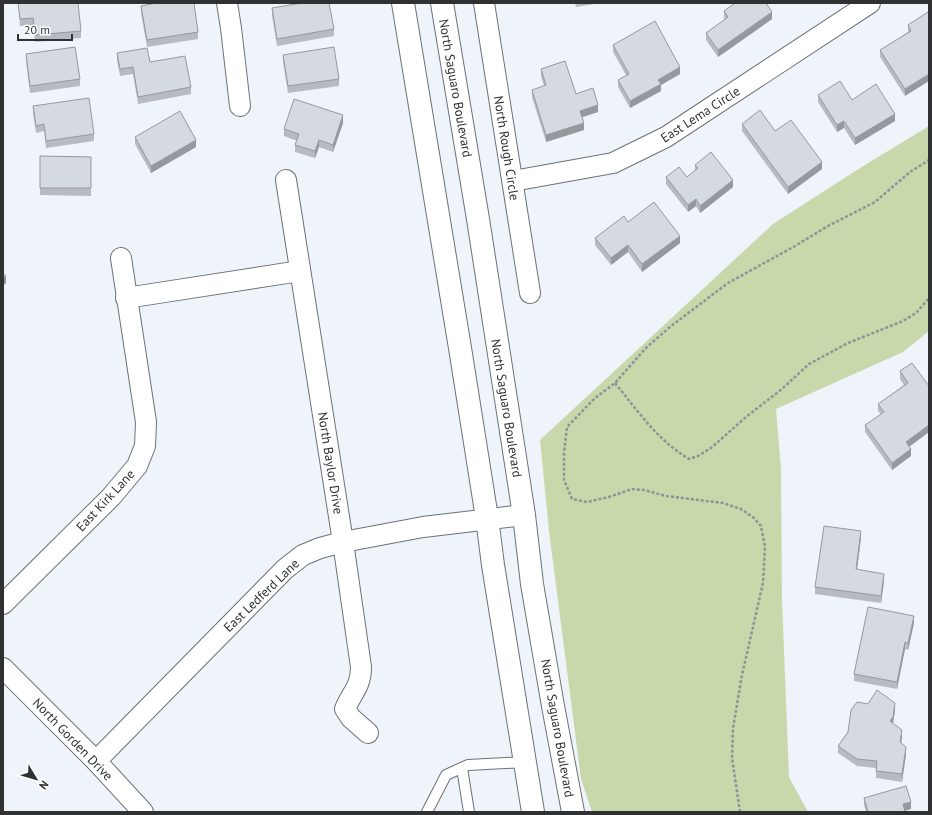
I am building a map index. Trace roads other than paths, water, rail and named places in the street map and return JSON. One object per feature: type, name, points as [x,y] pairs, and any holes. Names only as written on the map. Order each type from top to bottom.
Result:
[{"type":"main road","points":[[403,3],[487,518],[533,812]]},
{"type":"main road","name":"North Saguaro Boulevard","points":[[442,3],[478,219],[524,515],[532,584],[573,812]]},
{"type":"street","points":[[227,3],[240,106]]},
{"type":"street","name":"North Rough Circle","points":[[484,3],[530,293]]},
{"type":"street","name":"East Lema Circle","points":[[513,182],[613,163],[666,137],[870,3]]},
{"type":"street","name":"North Baylor Drive","points":[[286,180],[343,542],[361,667],[361,678],[359,683],[344,709],[368,733]]},
{"type":"street","name":"East Kirk Lane","points":[[3,604],[111,497],[137,466],[145,446],[146,422],[126,298],[122,258]]},
{"type":"street","points":[[126,298],[300,271]]},
{"type":"street","name":"East Ledferd Lane","points":[[96,761],[285,569],[303,555],[320,548],[343,542],[423,527],[487,518],[524,515]]},
{"type":"street","name":"North Gorden Drive","points":[[3,668],[96,761],[143,812]]},
{"type":"lane","points":[[427,812],[446,775],[468,766],[525,762]]},
{"type":"lane","points":[[462,768],[469,812]]}]
